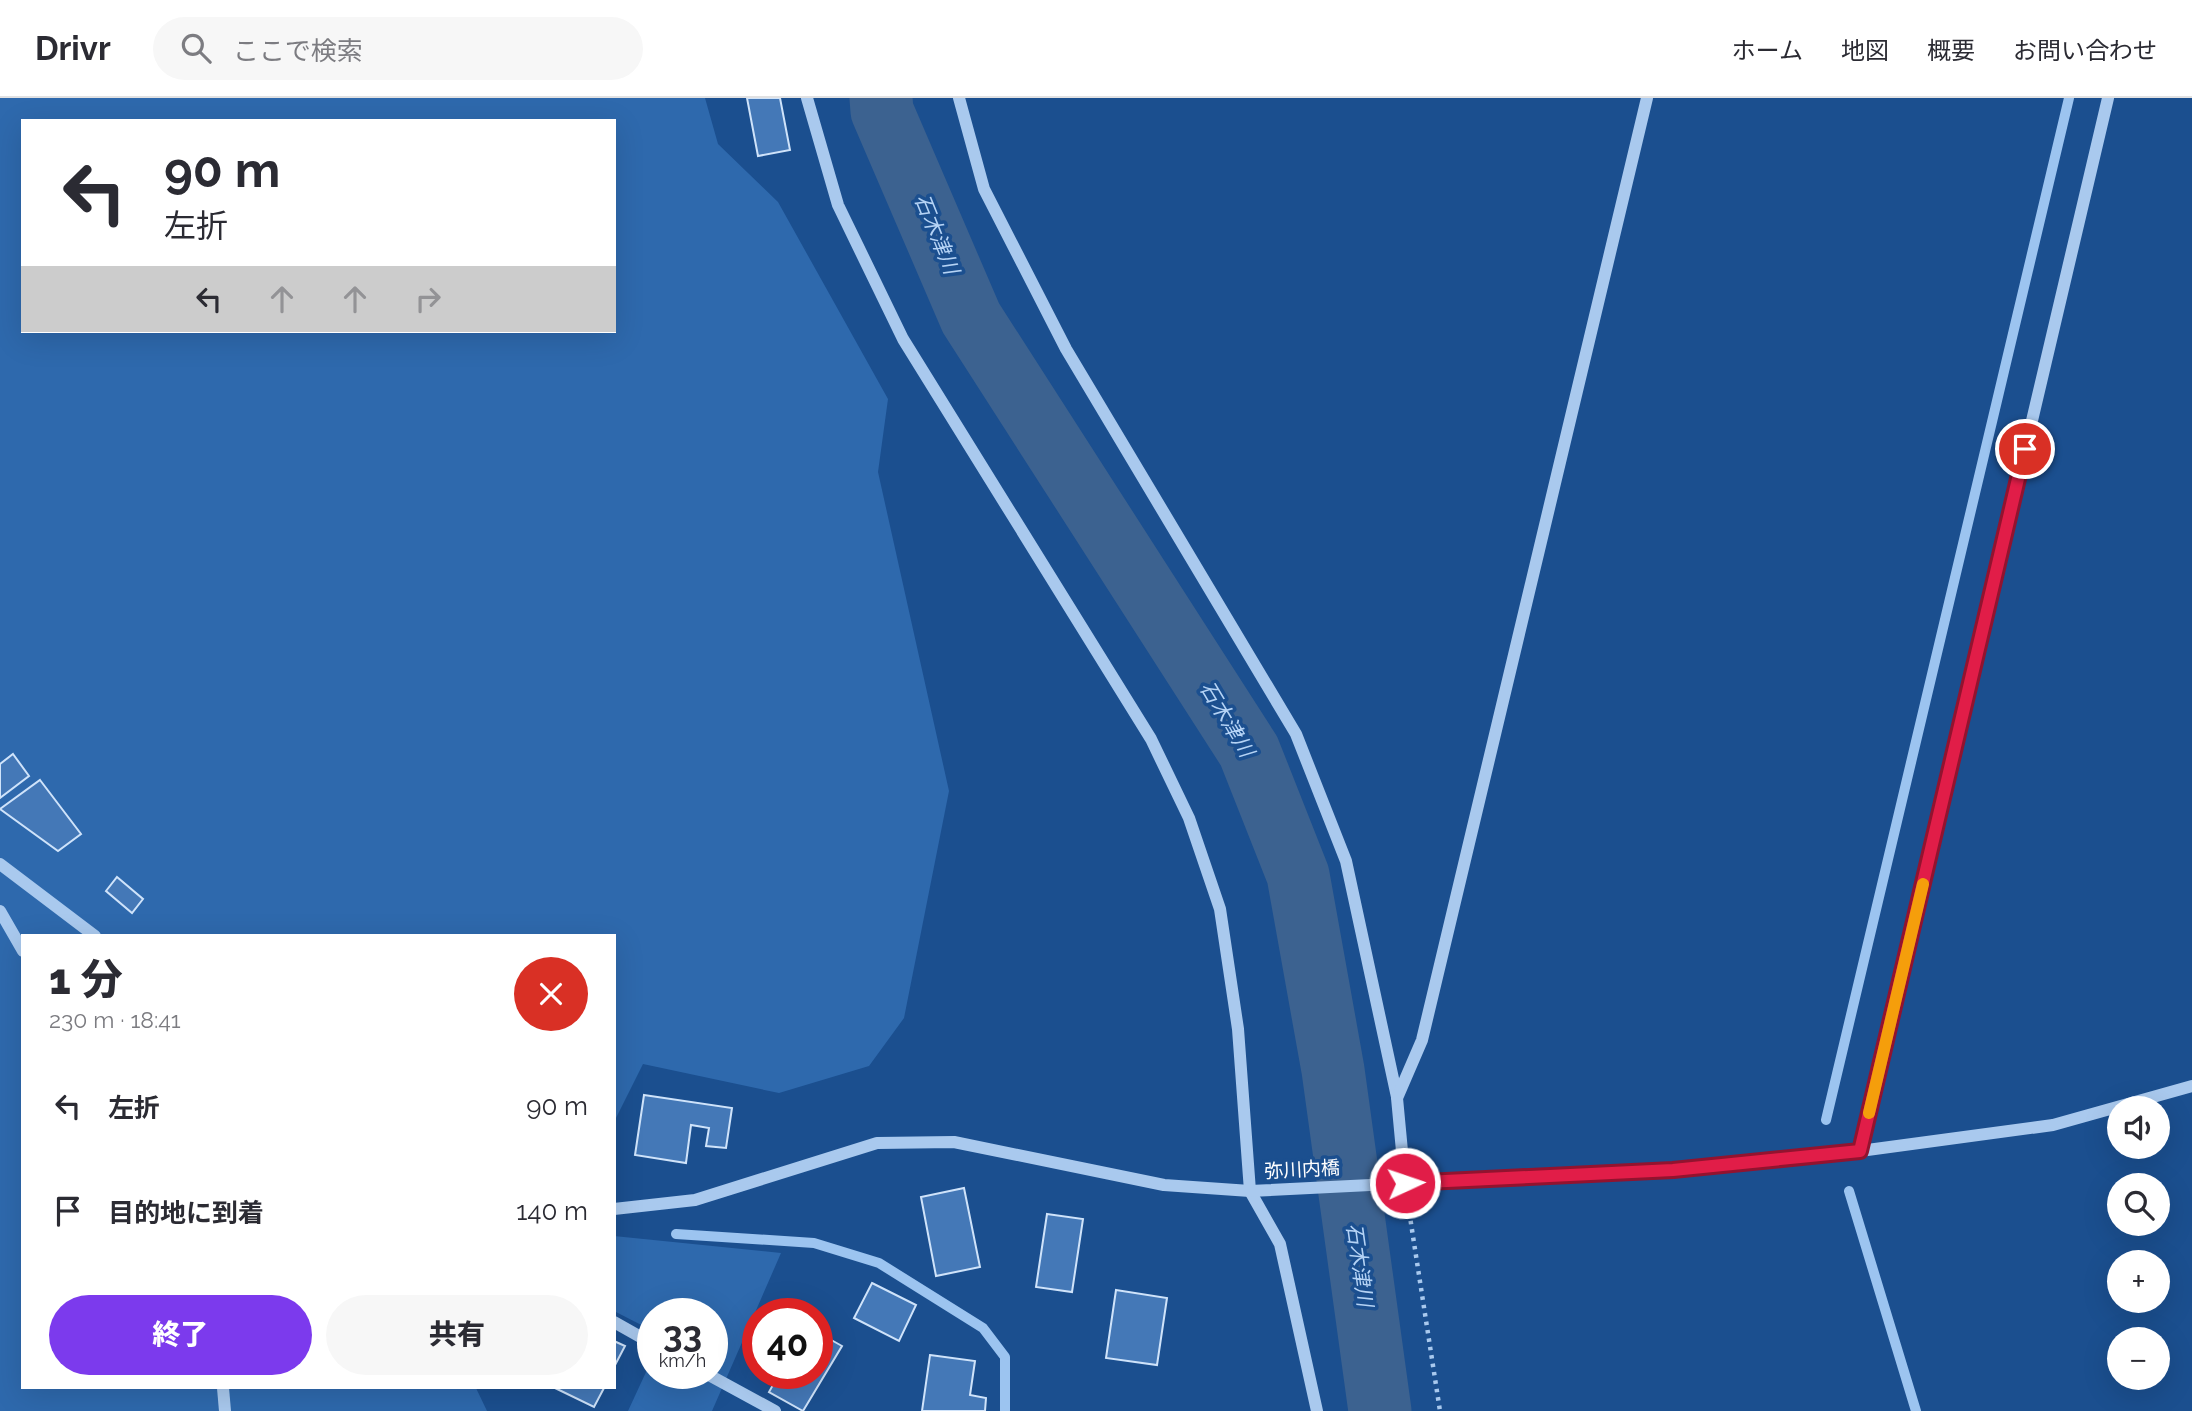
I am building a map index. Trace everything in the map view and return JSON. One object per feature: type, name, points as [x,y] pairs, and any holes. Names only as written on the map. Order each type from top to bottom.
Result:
[{"type":"street","points":[[807,98],[838,205],[902,339],[1151,739],[1189,818],[1220,909],[1238,1029],[1250,1191],[1280,1244],[1317,1411]]},
{"type":"street","points":[[958,98],[984,189],[1066,349],[1296,734],[1346,861],[1397,1098],[1401,1184]]},
{"type":"street","points":[[1397,1098],[1422,1040],[1647,98]]},
{"type":"street","points":[[1860,1151],[2108,98]]},
{"type":"street","points":[[0,864],[92,934]]},
{"type":"street","points":[[0,911],[21,948]]},
{"type":"street","name":"弥川内橋","points":[[616,1209],[695,1200],[877,1143],[954,1142],[1164,1185],[1250,1191],[1673,1170],[1860,1151],[2053,1125],[2192,1086]]},
{"type":"street","points":[[616,1323],[637,1335]]},
{"type":"street","points":[[728,1385],[775,1411]]},
{"type":"street","points":[[223,1389],[225,1411]]},
{"type":"path","points":[[1401,1184],[1440,1411]]},
{"type":"shaded area","points":[[0,98],[705,98],[718,144],[778,202],[888,399],[878,472],[949,791],[904,1018],[869,1066],[779,1093],[643,1064],[616,1118],[616,934],[21,934],[21,1389],[476,1389],[487,1411],[0,1411]]},
{"type":"shaded area","points":[[616,1236],[781,1253],[761,1298],[742,1298],[742,1342],[728,1374],[728,1298],[637,1298],[637,1323],[616,1312]]},
{"type":"shaded area","points":[[638,1389],[722,1389],[712,1411],[628,1411]]},
{"type":"building","points":[[747,98],[780,98],[790,150],[758,156]]},
{"type":"building","points":[[13,754],[29,776],[0,798],[0,764]]},
{"type":"building","points":[[40,780],[81,834],[58,851],[0,809]]},
{"type":"building","points":[[117,877],[143,899],[132,913],[106,891]]},
{"type":"building","points":[[644,1095],[732,1108],[726,1148],[706,1146],[709,1128],[691,1125],[686,1163],[635,1155]]},
{"type":"building","points":[[964,1188],[980,1267],[936,1276],[921,1197]]},
{"type":"building","points":[[1047,1214],[1083,1219],[1072,1292],[1036,1287]]},
{"type":"building","points":[[872,1283],[916,1305],[899,1341],[854,1318]]},
{"type":"building","points":[[1116,1290],[1167,1298],[1157,1365],[1106,1358]]},
{"type":"building","points":[[833,1341],[842,1346],[833,1361]]},
{"type":"building","points":[[616,1342],[625,1346],[616,1363]]},
{"type":"building","points":[[930,1355],[975,1361],[970,1395],[986,1398],[985,1411],[922,1411]]},
{"type":"building","points":[[557,1389],[603,1389],[594,1407]]},
{"type":"building","points":[[771,1389],[816,1389],[803,1411],[769,1392]]},
{"type":"waterway","name":"石木津川","points":[[881,98],[882,111],[971,318],[1249,751],[1298,875],[1333,1070],[1380,1411]]},
{"type":"waterway","points":[[1826,1120],[2069,98]]},
{"type":"waterway","points":[[1849,1191],[1916,1411]]},
{"type":"waterway","points":[[676,1234],[814,1243],[879,1263],[983,1328],[1005,1357],[1005,1411]]},
{"type":"slow traffic","points":[[1869,1113],[1923,884]]},
{"type":"route","points":[[1405,1183],[1673,1170],[1860,1151],[2025,449]]}]
